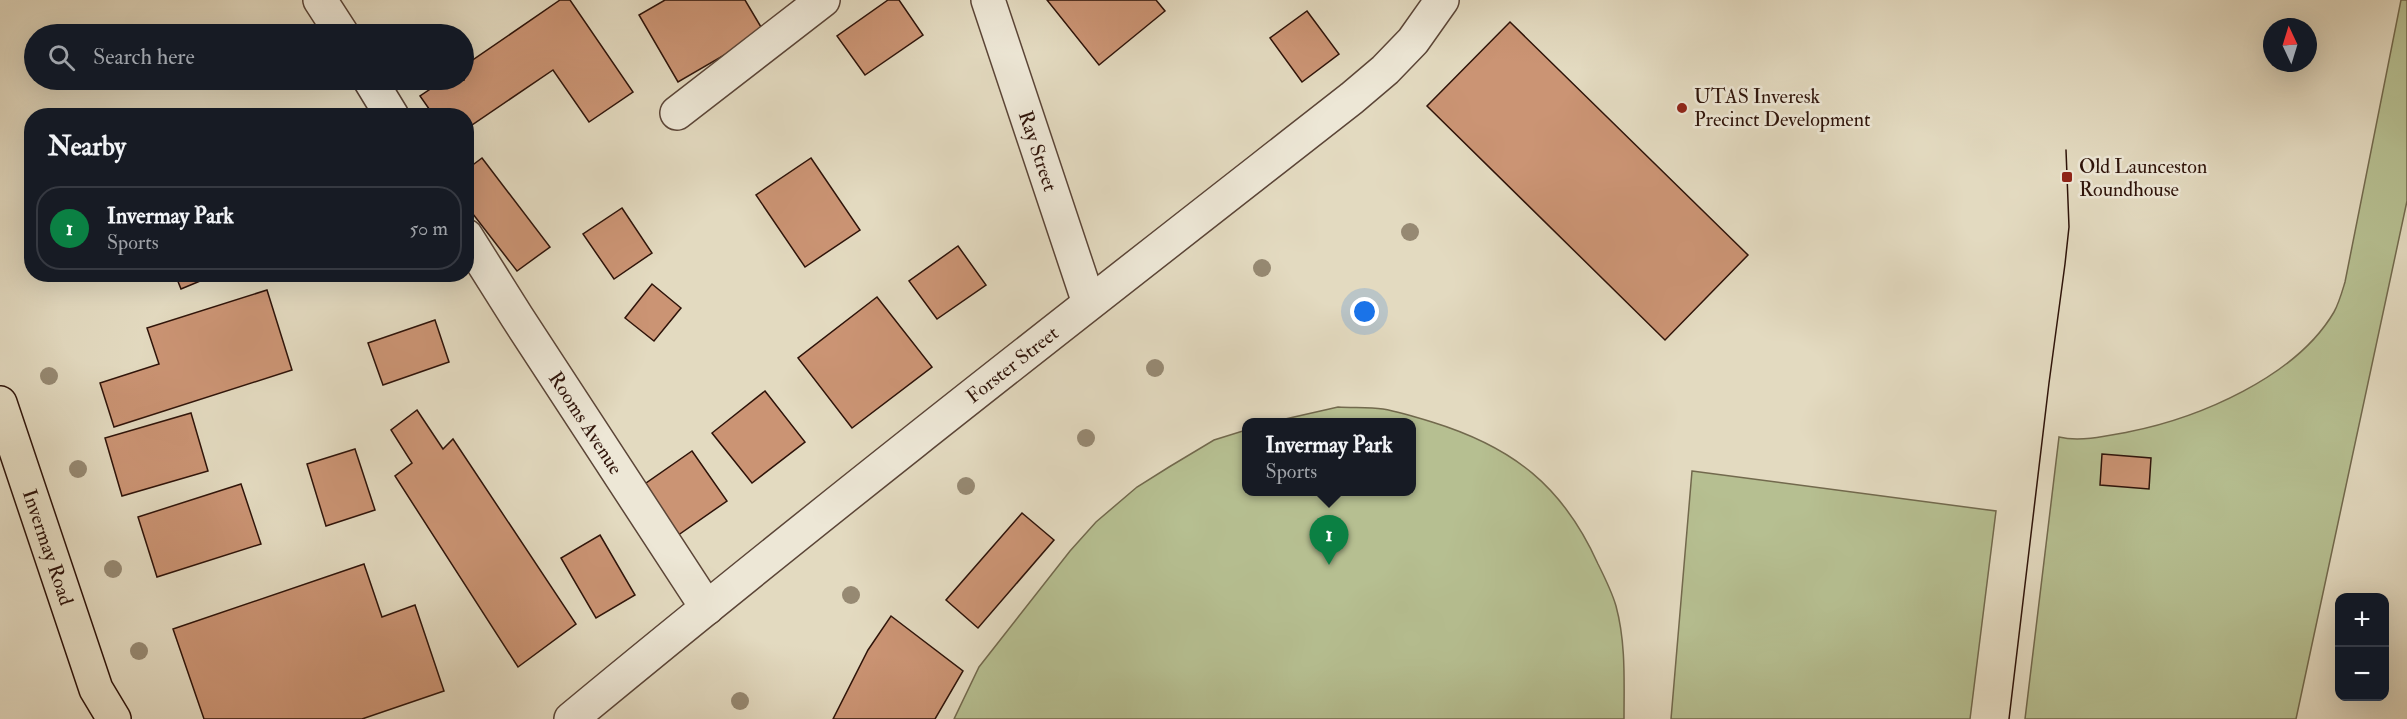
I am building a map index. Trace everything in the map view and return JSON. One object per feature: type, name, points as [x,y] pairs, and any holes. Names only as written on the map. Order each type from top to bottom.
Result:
[{"type":"main road","name":"Invermay Road","points":[[0,403],[97,704],[114,719]]},
{"type":"street","points":[[320,0],[336,24]]},
{"type":"street","points":[[677,112],[823,0]]},
{"type":"street","name":"Ray Street","points":[[988,0],[1089,303]]},
{"type":"street","name":"Forster Street","points":[[571,719],[1089,303],[1352,98],[1385,70],[1413,41],[1442,0]]},
{"type":"street","points":[[376,90],[387,108]]},
{"type":"street","name":"Rooms Avenue","points":[[474,249],[707,608]]},
{"type":"green space","points":[[2401,0],[2407,0],[2407,201],[2296,719],[2025,719],[2059,437],[2085,439],[2128,432],[2185,416],[2214,405],[2271,375],[2296,356],[2317,335],[2334,312],[2345,282]]},
{"type":"green space","points":[[1338,407],[1389,410],[1420,418],[1461,432],[1511,457],[1532,473],[1569,512],[1606,580],[1614,601],[1623,648],[1624,719],[954,719],[979,667],[1070,551],[1096,522],[1137,487],[1214,440],[1242,431],[1242,496],[1416,496],[1416,418],[1290,418]]},
{"type":"green space","points":[[1692,471],[1996,511],[1970,719],[1671,719]]},
{"type":"building","points":[[560,0],[570,0],[633,92],[589,122],[553,70],[474,124],[474,108],[428,108],[420,96],[429,90],[474,90],[474,59]]},
{"type":"building","points":[[665,0],[745,0],[764,32],[678,82],[639,15]]},
{"type":"building","points":[[888,0],[899,0],[923,35],[865,75],[837,36]]},
{"type":"building","points":[[1047,0],[1156,0],[1165,11],[1099,65]]},
{"type":"building","points":[[1307,11],[1339,54],[1302,82],[1270,38]]},
{"type":"building","points":[[1510,22],[1748,255],[1665,340],[1427,106]]},
{"type":"building","points":[[482,158],[550,247],[517,271],[474,215],[474,164]]},
{"type":"building","points":[[811,158],[860,230],[805,267],[756,195]]},
{"type":"building","points":[[622,208],[652,253],[614,279],[583,234]]},
{"type":"building","points":[[958,246],[986,285],[937,319],[909,281]]},
{"type":"building","points":[[178,282],[198,282],[181,289]]},
{"type":"building","points":[[652,284],[681,308],[654,341],[625,318]]},
{"type":"building","points":[[267,290],[292,370],[114,427],[100,383],[159,364],[147,328]]},
{"type":"building","points":[[877,297],[932,367],[852,428],[798,358]]},
{"type":"building","points":[[435,320],[449,362],[383,385],[368,343]]},
{"type":"building","points":[[765,391],[805,442],[752,483],[712,433]]},
{"type":"building","points":[[417,410],[443,449],[453,439],[576,624],[518,667],[395,476],[412,463],[391,430]]},
{"type":"building","points":[[191,413],[208,471],[122,496],[105,438]]},
{"type":"building","points":[[355,449],[375,510],[326,526],[307,464]]},
{"type":"building","points":[[692,451],[727,501],[674,538],[639,488]]},
{"type":"building","points":[[2102,454],[2151,458],[2149,489],[2100,485]]},
{"type":"building","points":[[241,484],[261,544],[157,577],[138,517]]},
{"type":"building","points":[[1022,513],[1054,540],[978,628],[946,600]]},
{"type":"building","points":[[600,535],[635,595],[596,618],[561,558]]},
{"type":"building","points":[[364,564],[382,617],[415,605],[444,691],[362,719],[204,719],[173,629]]},
{"type":"building","points":[[891,616],[963,671],[935,719],[833,719],[868,650]]},
{"type":"tram line","points":[[2009,719],[2069,227],[2066,150]]},
{"type":"place","name":"UTAS Inveresk Precinct Development","points":[[1682,108]]},
{"type":"place","name":"Old Launceston Roundhouse","points":[[2067,177]]},
{"type":"place","name":"Invermay Park","points":[[1329,565]]}]
